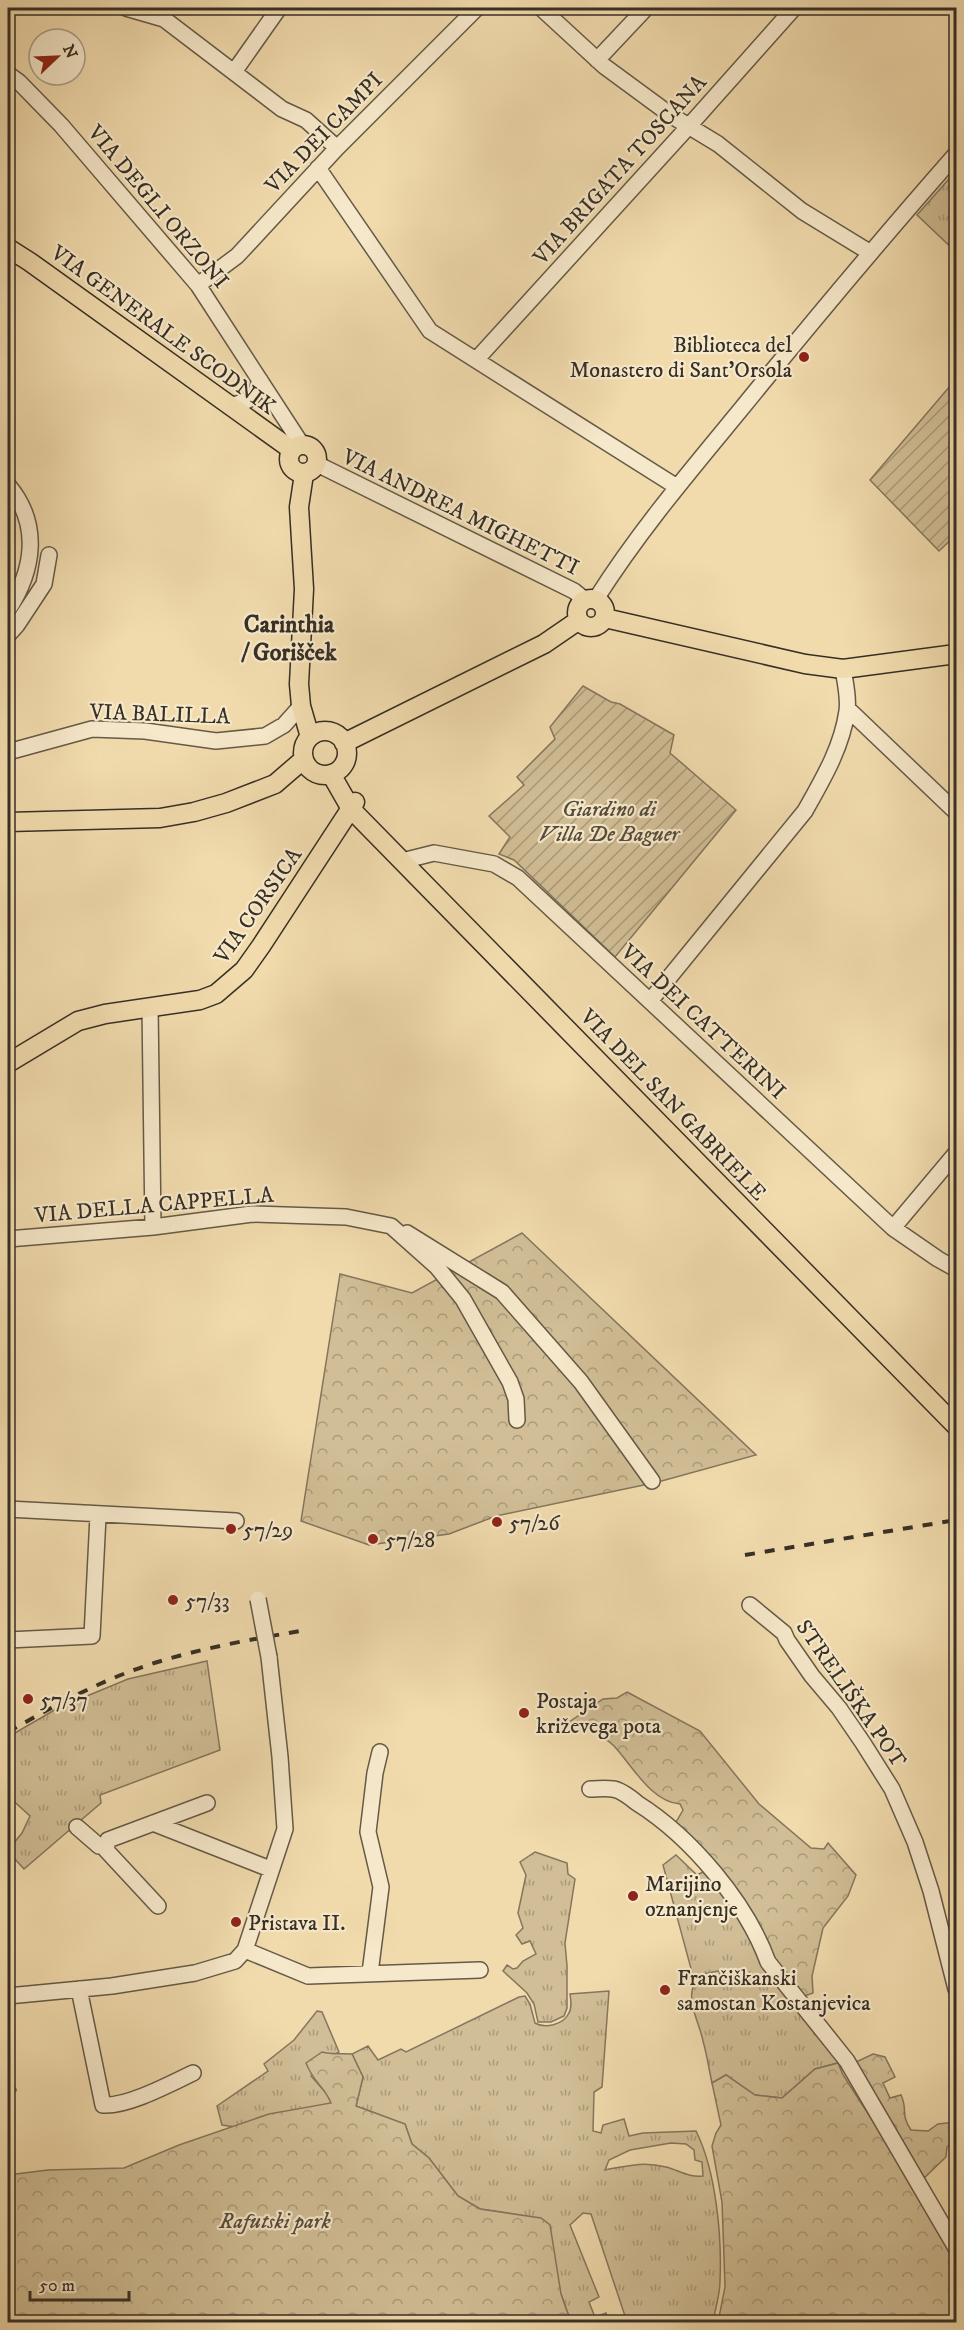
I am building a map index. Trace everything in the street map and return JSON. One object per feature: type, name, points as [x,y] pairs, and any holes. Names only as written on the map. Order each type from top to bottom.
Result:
[{"type":"main road","name":"VIA GENERALE SCODNIK","points":[[8,248],[230,405],[297,447]]},
{"type":"main road","name":"VIA DEGLI ORZONI","points":[[297,447],[288,460],[291,466],[299,473],[310,469]]},
{"type":"main road","points":[[310,469],[299,507],[304,589],[299,684],[301,706],[310,737]]},
{"type":"main road","points":[[590,600],[604,606],[605,618],[598,626],[592,628],[582,624],[579,620],[578,609],[590,600]]},
{"type":"main road","points":[[605,618],[805,664],[843,669],[957,654]]},
{"type":"main road","points":[[344,743],[544,644],[579,620]]},
{"type":"main road","points":[[326,731],[337,735],[344,743],[347,756],[342,767],[334,773],[324,775],[312,770],[304,759],[304,747],[310,737],[326,731]]},
{"type":"main road","points":[[8,822],[160,818],[194,812],[275,784],[304,759]]},
{"type":"main road","name":"VIA DEL SAN GABRIELE","points":[[334,773],[353,806],[402,861],[957,1426]]},
{"type":"main road","name":"VIA CORSICA","points":[[8,1063],[78,1021],[200,1000],[216,994],[238,976],[261,946],[353,806]]},
{"type":"street","points":[[126,8],[164,19],[282,109],[306,120],[337,148]]},
{"type":"street","points":[[234,72],[279,8]]},
{"type":"street","name":"VIA DEI CAMPI","points":[[198,285],[237,256],[337,148],[477,8]]},
{"type":"street","points":[[541,8],[597,60],[672,116],[718,144],[802,211],[869,252]]},
{"type":"street","points":[[597,60],[646,8]]},
{"type":"street","name":"VIA BRIGATA TOSCANA","points":[[476,360],[794,8]]},
{"type":"street","name":"VIA DEGLI ORZONI","points":[[8,74],[19,82],[61,125],[198,285],[260,380],[297,447]]},
{"type":"street","points":[[590,600],[677,487],[869,252],[957,154]]},
{"type":"street","points":[[318,168],[430,331],[677,487]]},
{"type":"street","points":[[230,405],[251,399],[258,392],[260,380]]},
{"type":"street","name":"VIA ANDREA MIGHETTI","points":[[310,469],[590,600]]},
{"type":"street","points":[[8,485],[20,503],[30,540],[30,558],[24,581],[8,610]]},
{"type":"street","points":[[8,635],[18,625],[44,584],[49,555]]},
{"type":"street","points":[[650,1001],[806,810],[824,778],[848,709],[843,669]]},
{"type":"street","name":"VIA BALILLA","points":[[8,752],[92,729],[145,731],[216,741],[265,736],[284,725],[301,706]]},
{"type":"street","points":[[848,709],[957,812]]},
{"type":"street","name":"VIA DEI CATTERINI","points":[[402,861],[434,853],[494,864],[518,878],[893,1228],[938,1259],[957,1269]]},
{"type":"street","points":[[150,1007],[153,1227]]},
{"type":"street","points":[[893,1228],[957,1153]]},
{"type":"street","name":"VIA DELLA CAPPELLA","points":[[8,1239],[153,1227],[252,1214],[346,1217],[391,1226],[438,1267],[463,1299],[510,1382],[516,1399],[517,1420]]},
{"type":"street","points":[[391,1226],[417,1238],[502,1292],[581,1382],[652,1481]]},
{"type":"street","points":[[8,1509],[98,1516],[236,1521]]},
{"type":"street","points":[[8,1640],[92,1636],[98,1516]]},
{"type":"street","points":[[8,1996],[79,1989],[195,1972],[235,1961],[245,1950],[285,1829],[280,1757],[268,1657],[258,1599]]},
{"type":"street","name":"STRELIŠKA POT","points":[[750,1605],[784,1632],[806,1667],[863,1743],[891,1789],[918,1851],[957,1989]]},
{"type":"street","points":[[370,1973],[381,1887],[368,1832],[375,1773],[380,1752]]},
{"type":"street","points":[[590,1789],[614,1789],[643,1806],[692,1847],[724,1886],[761,1944],[768,1962],[848,2061],[957,2248]]},
{"type":"street","points":[[158,1906],[114,1861],[106,1850],[108,1840],[207,1803]]},
{"type":"street","points":[[153,1823],[270,1869]]},
{"type":"street","points":[[77,1827],[99,1846],[107,1844]]},
{"type":"street","points":[[245,1950],[308,1976],[480,1970]]},
{"type":"street","points":[[79,1989],[103,2105],[111,2106],[153,2092],[193,2073]]},
{"type":"green space","points":[[956,171],[956,252],[917,215]]},
{"type":"green space","points":[[956,379],[956,535],[939,551],[870,480]]},
{"type":"green space","name":"Giardino di Villa De Baguer","points":[[583,686],[674,735],[670,753],[736,810],[615,957],[514,860],[499,854],[510,837],[489,816],[524,785],[517,777],[555,739],[550,727]]},
{"type":"green space","points":[[522,1233],[756,1455],[658,1482],[496,1516],[449,1534],[369,1545],[301,1521],[340,1274],[412,1293]]},
{"type":"green space","points":[[207,1661],[220,1750],[100,1795],[101,1803],[24,1869],[14,1858],[8,1864],[8,1850],[22,1833],[30,1816],[8,1796],[8,1737],[58,1708],[128,1679]]},
{"type":"green space","points":[[627,1692],[700,1731],[759,1804],[811,1848],[824,1849],[828,1843],[856,1875],[848,1896],[823,1928],[812,1976],[813,1993],[799,1998],[675,1824],[683,1810],[680,1804],[670,1802],[651,1790],[614,1746],[590,1729],[570,1732],[569,1722],[603,1699],[617,1698]]},
{"type":"green space","points":[[535,1852],[567,1863],[568,1874],[575,1879],[565,1943],[567,2008],[564,2016],[551,2022],[538,2022],[534,2004],[527,1993],[503,1971],[507,1965],[513,1969],[517,1968],[523,1961],[536,1954],[530,1941],[522,1944],[516,1935],[523,1928],[518,1913],[526,1875],[520,1862]]},
{"type":"green space","points":[[676,1855],[697,1875],[703,1872],[718,1888],[835,2053],[838,2063],[815,2069],[782,2098],[755,2095],[726,2075],[712,2083],[692,2004],[692,1990],[695,1983],[720,1976],[719,1971],[693,1976],[663,1865]]},
{"type":"green space","points":[[609,1991],[602,2087],[594,2092],[593,2131],[601,2133],[603,2125],[624,2119],[629,2136],[643,2133],[696,2131],[703,2147],[713,2184],[719,2224],[720,2286],[713,2322],[627,2322],[591,2214],[583,2213],[570,2225],[599,2297],[589,2302],[595,2317],[606,2313],[609,2322],[580,2322],[568,2314],[561,2294],[508,2213],[480,2209],[458,2196],[429,2158],[412,2144],[405,2124],[356,2106],[363,2077],[352,2054],[368,2046],[378,2060],[401,2049],[406,2052],[525,1996],[530,2004],[535,2023],[544,2026],[554,2025],[569,2013],[570,1994]],"holes":[[[671,2143],[686,2144],[694,2150],[695,2160],[702,2162],[703,2176],[693,2176],[649,2164],[605,2170],[609,2160],[630,2150]]]},
{"type":"green space","points":[[317,2011],[322,2012],[339,2052],[311,2076],[327,2094],[336,2112],[242,2128],[222,2125],[217,2106],[268,2071],[264,2064],[294,2040]]},
{"type":"green space","name":"Rafutski park","points":[[322,2052],[352,2054],[363,2077],[356,2106],[405,2124],[412,2144],[429,2158],[458,2196],[480,2209],[541,2218],[550,2225],[561,2294],[568,2314],[580,2322],[8,2322],[8,2175],[48,2170],[124,2168],[179,2145],[269,2114],[331,2103],[306,2063]]},
{"type":"green space","points":[[873,2054],[885,2057],[895,2077],[883,2083],[890,2098],[901,2095],[906,2120],[911,2130],[928,2131],[938,2124],[956,2122],[956,2139],[947,2147],[946,2157],[924,2178],[856,2062]]},
{"type":"green space","points":[[838,2063],[843,2075],[956,2255],[956,2322],[718,2322],[725,2287],[724,2257],[722,2202],[712,2146],[721,2125],[712,2083],[726,2075],[755,2095],[782,2098],[815,2069]]},
{"type":"waterway","points":[[8,2080],[15,2090]]},
{"type":"railway","points":[[745,1555],[956,1520]]},
{"type":"railway","points":[[8,1732],[83,1692],[141,1667],[213,1647],[300,1631]]},
{"type":"place","name":"Biblioteca del Monastero di Sant'Orsola","points":[[804,357]]},
{"type":"place","name":"57/26","points":[[497,1522]]},
{"type":"place","name":"57/29","points":[[231,1529]]},
{"type":"place","name":"57/28","points":[[373,1539]]},
{"type":"place","name":"57/33","points":[[173,1600]]},
{"type":"place","name":"57/37","points":[[28,1699]]},
{"type":"place","name":"Postaja križevega pota","points":[[524,1713]]},
{"type":"place","name":"Marijino oznanjenje","points":[[633,1896]]},
{"type":"place","name":"Pristava II.","points":[[236,1922]]},
{"type":"place","name":"Frančiškanski samostan Kostanjevica","points":[[665,1990]]},
{"type":"district","name":"Carinthia / Gorišček","points":[[289,638]]}]
